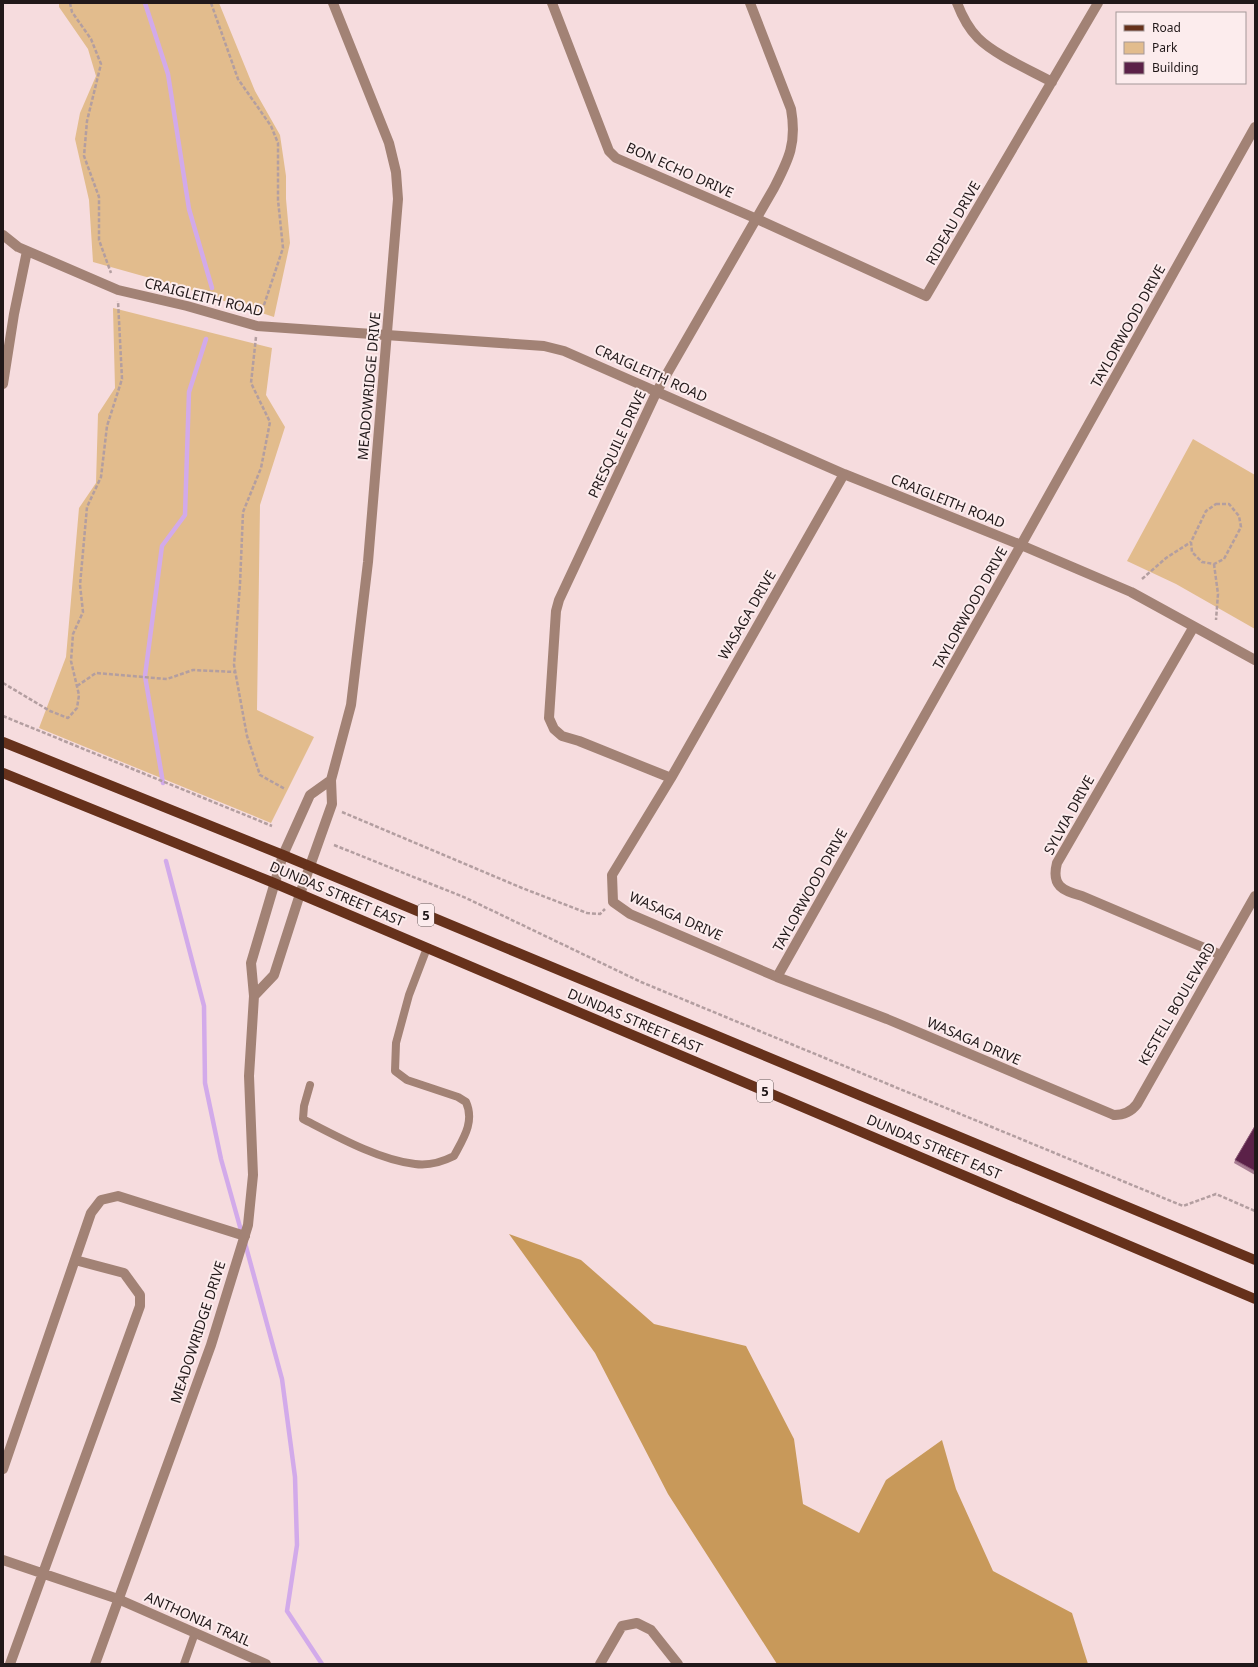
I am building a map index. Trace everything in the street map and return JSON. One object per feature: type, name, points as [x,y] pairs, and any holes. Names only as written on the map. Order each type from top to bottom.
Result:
[{"type":"main road","name":"DUNDAS STREET EAST","points":[[3,742],[310,866],[1255,1260]]},
{"type":"main road","name":"DUNDAS STREET EAST","points":[[3,773],[274,883],[1255,1299]]},
{"type":"street","name":"MEADOWRIDGE DRIVE","points":[[254,996],[274,975],[300,894],[332,804],[331,780],[351,705],[358,660],[369,554],[398,199],[396,172],[389,143],[333,3]]},
{"type":"street","name":"BON ECHO DRIVE","points":[[552,3],[608,151],[621,161],[756,219]]},
{"type":"street","name":"PRESQUILE DRIVE","points":[[671,778],[579,741],[562,736],[554,730],[549,718],[557,606],[657,391],[786,166],[792,147],[794,125],[791,109],[750,3]]},
{"type":"street","points":[[957,3],[967,24],[978,38],[990,49],[1052,82]]},
{"type":"street","name":"RIDEAU DRIVE","points":[[756,219],[926,296],[1098,3]]},
{"type":"street","name":"TAYLORWOOD DRIVE","points":[[777,977],[1255,127]]},
{"type":"street","name":"CRAIGLEITH ROAD","points":[[3,235],[18,247],[118,290],[187,306],[258,326],[544,346],[564,351],[844,474],[1021,545],[1131,592],[1193,628],[1255,660]]},
{"type":"street","points":[[3,384],[14,314],[27,251]]},
{"type":"street","name":"WASAGA DRIVE","points":[[844,474],[671,778],[612,875],[612,902],[630,914],[777,977],[887,1019],[1114,1115]]},
{"type":"street","name":"SYLVIA DRIVE","points":[[1193,628],[1057,863],[1055,872],[1061,888],[1066,892],[1082,896],[1221,955]]},
{"type":"street","name":"MEADOWRIDGE DRIVE","points":[[95,1664],[211,1345],[248,1225],[254,1175],[249,1076],[254,996],[251,964],[283,855],[310,795],[331,780]]},
{"type":"street","name":"KESTELL BOULEVARD","points":[[1114,1115],[1125,1114],[1133,1109],[1137,1104],[1255,896]]},
{"type":"street","points":[[3,1469],[91,1213],[101,1200],[118,1196],[245,1236]]},
{"type":"street","points":[[10,1664],[42,1572],[140,1306],[140,1295],[124,1273],[75,1260]]},
{"type":"street","name":"ANTHONIA TRAIL","points":[[3,1560],[42,1572],[118,1600],[265,1664]]},
{"type":"street","points":[[600,1664],[622,1626],[637,1623],[652,1630],[678,1664]]},
{"type":"lane","points":[[310,1085],[304,1106],[303,1119],[345,1140],[391,1159],[416,1164],[433,1164],[454,1156],[465,1135],[470,1118],[466,1102],[458,1097],[407,1080],[395,1071],[396,1043],[409,995],[427,948]]},
{"type":"lane","points":[[184,1664],[195,1633]]},
{"type":"path","points":[[3,683],[50,711],[68,718],[77,708],[79,695],[71,661],[73,634],[83,612],[80,586],[87,507],[101,477],[107,426],[122,379],[118,290],[99,240],[99,197],[84,156],[87,121],[101,64],[91,39],[72,12],[70,3]]},
{"type":"path","points":[[211,3],[238,79],[271,126],[278,143],[278,200],[284,248],[258,326],[251,383],[270,422],[261,468],[243,512],[240,584],[234,665],[247,736],[260,774],[285,789]]},
{"type":"path","points":[[1216,504],[1229,504],[1239,516],[1241,526],[1224,559],[1214,564],[1202,562],[1192,552],[1191,542],[1206,511],[1216,504]]},
{"type":"path","points":[[1142,579],[1166,558],[1191,542]]},
{"type":"path","points":[[1214,564],[1218,594],[1216,620]]},
{"type":"path","points":[[77,686],[96,673],[167,679],[193,670],[235,672]]},
{"type":"path","points":[[3,716],[272,826]]},
{"type":"path","points":[[342,812],[522,888],[587,913],[600,914],[612,902]]},
{"type":"path","points":[[334,845],[466,898],[641,982],[1175,1204],[1183,1206],[1216,1194],[1255,1211]]},
{"type":"green space","points":[[59,3],[219,3],[255,91],[280,135],[286,176],[286,199],[290,243],[274,317],[175,285],[93,262],[89,200],[75,139],[80,113],[96,76],[88,49],[59,7]]},
{"type":"green space","points":[[113,308],[272,348],[266,395],[285,427],[260,505],[257,710],[314,737],[271,823],[39,728],[66,657],[79,508],[96,483],[98,414],[115,388]]},
{"type":"green space","points":[[1193,439],[1255,475],[1255,629],[1176,584],[1127,561]]},
{"type":"shaded area","points":[[509,1234],[581,1260],[654,1324],[746,1346],[794,1439],[803,1504],[859,1533],[886,1480],[942,1440],[956,1489],[993,1571],[1072,1613],[1088,1664],[777,1664],[668,1494],[595,1353]]},
{"type":"building","points":[[1255,1126],[1255,1171],[1235,1160]]},
{"type":"waterway","points":[[145,3],[168,74],[189,209],[212,288]]},
{"type":"waterway","points":[[163,783],[145,676],[162,546],[185,515],[189,392],[206,339]]},
{"type":"waterway","points":[[166,861],[204,1006],[205,1083],[221,1159],[242,1234]]},
{"type":"waterway","points":[[245,1243],[282,1379],[295,1477],[297,1545],[287,1611],[322,1664]]}]
